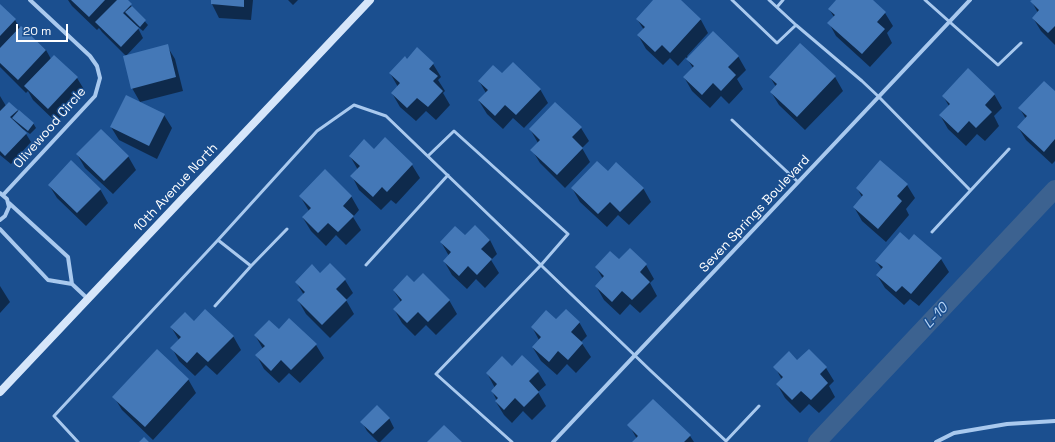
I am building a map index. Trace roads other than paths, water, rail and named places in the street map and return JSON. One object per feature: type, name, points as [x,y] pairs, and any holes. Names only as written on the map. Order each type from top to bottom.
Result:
[{"type":"street","name":"Olivewood Circle","points":[[2,194],[94,96],[100,78],[97,66],[90,56],[30,0]]},
{"type":"street","name":"10th Avenue North","points":[[0,392],[370,0]]},
{"type":"street","name":"Seven Springs Boulevard","points":[[553,442],[970,0]]},
{"type":"street","points":[[2,194],[9,203],[68,257],[72,284]]},
{"type":"street","points":[[0,220],[8,212],[9,203]]},
{"type":"street","points":[[0,229],[48,280],[72,284],[88,299]]},
{"type":"street","points":[[936,442],[954,433],[1007,424],[1055,421]]},
{"type":"lane","points":[[732,0],[777,43],[796,25]]},
{"type":"lane","points":[[769,0],[879,96],[970,190]]},
{"type":"lane","points":[[777,7],[783,0]]},
{"type":"lane","points":[[925,0],[998,65],[1021,43]]},
{"type":"lane","points":[[78,442],[54,416],[218,240],[316,131],[354,105],[386,116],[635,356],[726,441],[759,406]]},
{"type":"lane","points":[[732,120],[798,182]]},
{"type":"lane","points":[[428,156],[454,131],[568,234],[541,265],[436,374],[512,442]]},
{"type":"lane","points":[[932,232],[1009,149]]},
{"type":"lane","points":[[366,265],[448,175]]},
{"type":"lane","points":[[215,306],[287,229]]},
{"type":"lane","points":[[218,240],[251,266]]},
{"type":"waterway","name":"L-10","points":[[817,442],[1055,189]]}]
